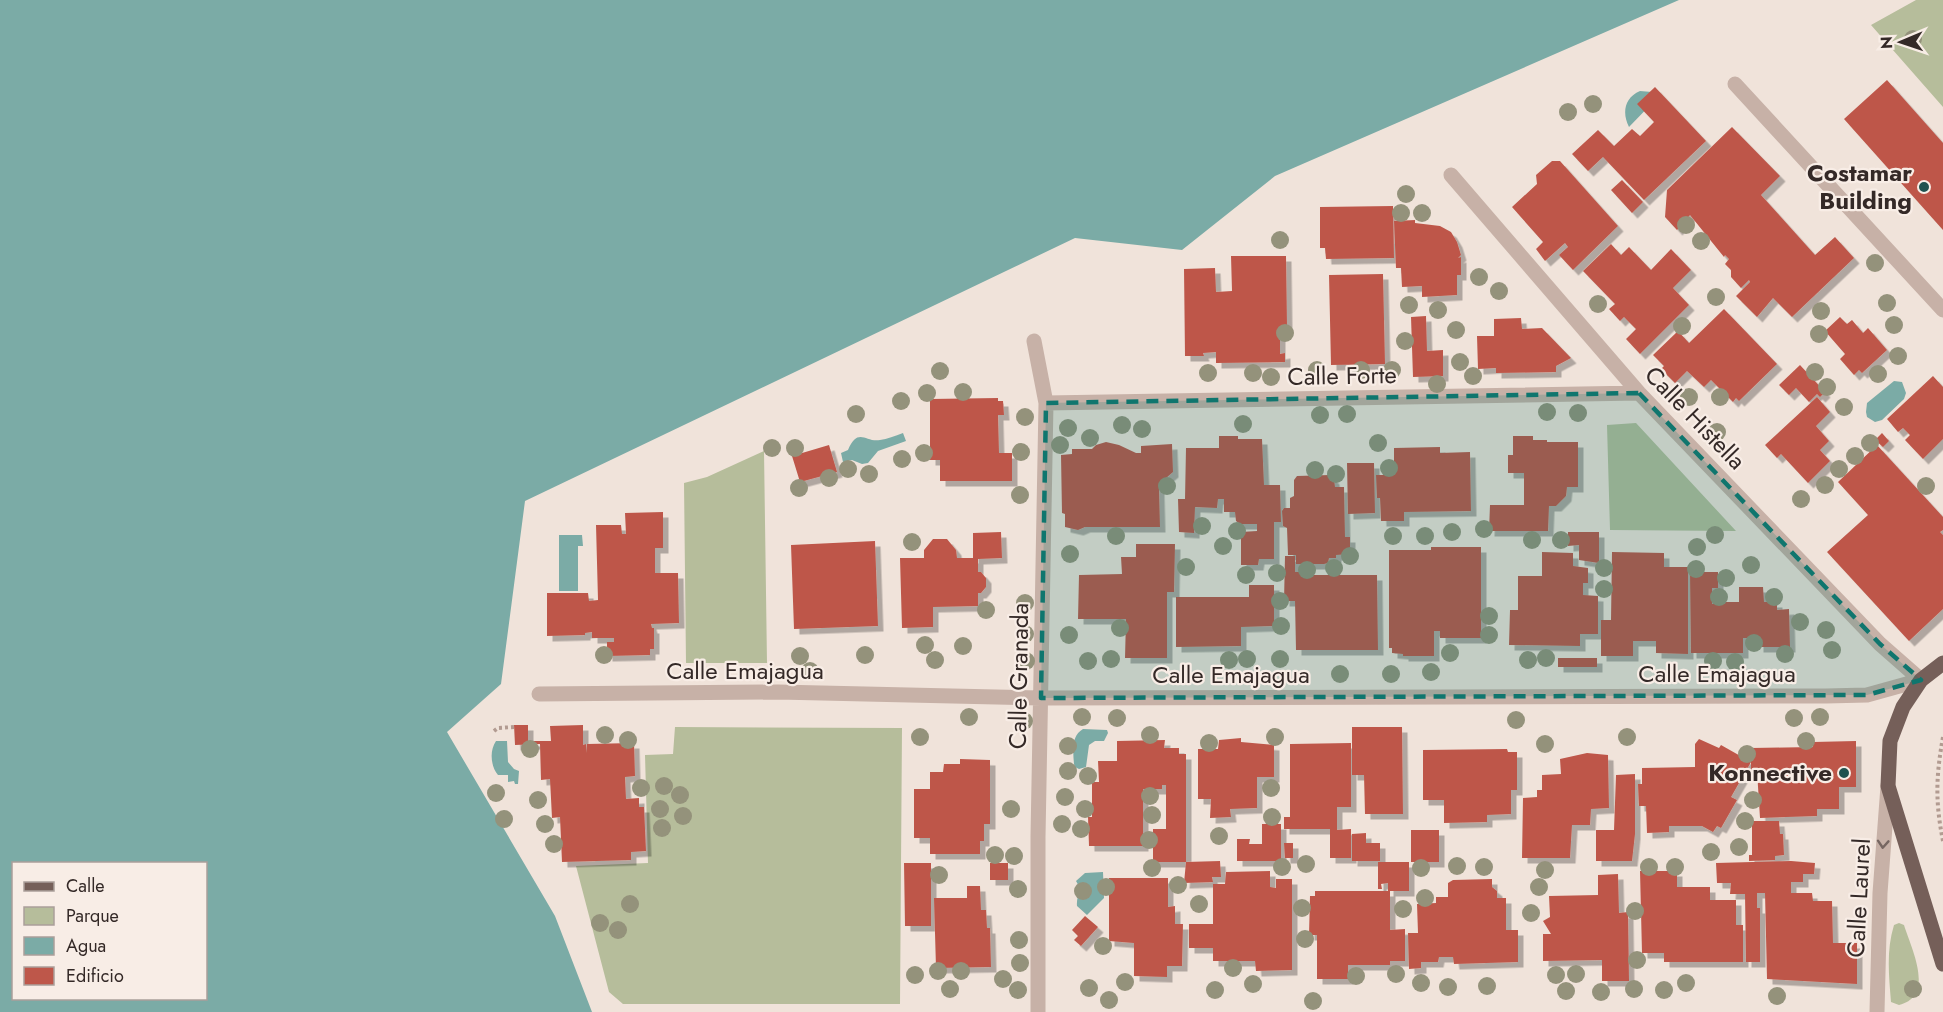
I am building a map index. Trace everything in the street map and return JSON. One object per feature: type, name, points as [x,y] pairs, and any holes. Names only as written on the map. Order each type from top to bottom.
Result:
[{"type":"main road","points":[[1943,663],[1921,680],[1903,708],[1890,741],[1888,786],[1943,964]]},
{"type":"street","points":[[1735,84],[1943,310]]},
{"type":"street","name":"Calle Histella","points":[[1451,175],[1639,393],[1880,645],[1921,680]]},
{"type":"street","name":"Calle Granada","points":[[1034,341],[1046,403],[1038,837],[1038,1012]]},
{"type":"street","name":"Calle Forte","points":[[1046,403],[1639,393]]},
{"type":"street","name":"Calle Emajagua","points":[[540,694],[778,692],[1041,698],[1867,696],[1921,680]]},
{"type":"street","name":"Calle Laurel","points":[[1877,1012],[1880,893],[1888,786]]},
{"type":"path","points":[[494,731],[498,728],[514,727]]},
{"type":"path","points":[[1943,737],[1936,775],[1937,812],[1943,841]]},
{"type":"highlighted area","points":[[1639,393],[1880,644],[1921,680],[1867,695],[1041,698],[1046,403]]},
{"type":"green space","points":[[1916,0],[1943,0],[1943,107],[1871,25]]},
{"type":"green space","points":[[1636,423],[1736,531],[1610,530],[1607,425]]},
{"type":"green space","points":[[764,451],[767,663],[686,663],[684,483],[707,477]]},
{"type":"green space","points":[[675,727],[902,728],[900,1004],[623,1004],[609,992],[576,866],[648,863],[645,755],[673,754]]},
{"type":"green space","points":[[1899,923],[1904,925],[1915,958],[1919,982],[1910,1000],[1899,1005],[1891,1002],[1889,964],[1891,935],[1894,925]]},
{"type":"water","points":[[0,0],[1679,0],[1275,176],[1182,250],[1075,238],[525,501],[501,684],[447,732],[555,916],[592,1012],[0,1012]]},
{"type":"water","points":[[1640,91],[1652,92],[1658,97],[1629,127],[1626,106],[1631,98]]},
{"type":"water","points":[[1894,381],[1902,382],[1906,393],[1904,399],[1882,420],[1875,422],[1867,417],[1867,403]]},
{"type":"water","points":[[903,433],[906,441],[878,451],[868,463],[862,464],[852,460],[843,462],[841,453],[848,450],[859,437],[880,440]]},
{"type":"water","points":[[559,535],[582,535],[583,546],[578,546],[578,591],[559,591]]},
{"type":"water","points":[[1083,729],[1107,730],[1108,733],[1104,741],[1095,741],[1089,745],[1086,767],[1079,769],[1074,764],[1074,744],[1076,736]]},
{"type":"water","points":[[496,741],[507,741],[508,762],[519,771],[518,784],[514,781],[508,782],[508,775],[498,775],[496,772],[492,763],[492,754]]},
{"type":"water","points":[[1103,872],[1104,898],[1087,915],[1077,906],[1079,890],[1076,881],[1085,873]]},
{"type":"building","name":"Costamar Building","points":[[1887,80],[1943,143],[1943,230],[1844,119]]},
{"type":"building","points":[[1655,87],[1706,141],[1644,200],[1603,157],[1588,171],[1572,154],[1598,130],[1614,146],[1632,129],[1640,136],[1654,122],[1637,104]]},
{"type":"building","points":[[1732,127],[1780,176],[1761,195],[1815,255],[1835,237],[1854,258],[1792,317],[1773,298],[1757,317],[1736,296],[1750,282],[1749,280],[1741,288],[1731,277],[1731,270],[1725,264],[1729,259],[1725,255],[1724,257],[1690,215],[1677,230],[1665,217],[1667,190]]},
{"type":"building","points":[[1552,161],[1560,161],[1618,226],[1573,270],[1559,255],[1568,247],[1565,243],[1545,261],[1536,249],[1543,242],[1512,207],[1537,184],[1536,175]]},
{"type":"building","points":[[1622,180],[1643,202],[1632,213],[1611,190]]},
{"type":"building","points":[[1393,206],[1394,258],[1326,259],[1325,248],[1320,248],[1320,207]]},
{"type":"building","points":[[1415,220],[1415,223],[1440,226],[1451,232],[1457,242],[1461,255],[1458,258],[1461,257],[1461,275],[1457,275],[1457,295],[1422,297],[1422,286],[1402,287],[1401,268],[1396,268],[1394,221]]},
{"type":"building","points":[[1611,244],[1621,255],[1629,247],[1651,270],[1671,249],[1691,270],[1673,288],[1689,305],[1640,354],[1626,339],[1636,329],[1624,317],[1620,321],[1609,309],[1615,304],[1583,271]]},
{"type":"building","points":[[1231,256],[1286,256],[1287,326],[1280,326],[1280,354],[1285,353],[1285,362],[1216,363],[1216,352],[1203,353],[1204,356],[1185,356],[1184,269],[1215,268],[1216,292],[1232,291]]},
{"type":"building","points":[[1383,274],[1385,364],[1331,365],[1329,275]]},
{"type":"building","points":[[1724,309],[1777,364],[1739,401],[1736,398],[1733,402],[1711,380],[1704,387],[1687,371],[1675,383],[1661,369],[1664,366],[1653,355],[1678,331],[1689,343]]},
{"type":"building","points":[[1426,316],[1427,351],[1443,350],[1443,376],[1413,377],[1411,317]]},
{"type":"building","points":[[1840,317],[1847,324],[1852,320],[1863,333],[1868,328],[1887,350],[1862,373],[1859,370],[1854,375],[1840,359],[1845,354],[1825,331]]},
{"type":"building","points":[[1521,318],[1522,329],[1542,328],[1571,358],[1556,366],[1556,372],[1496,373],[1496,368],[1478,369],[1477,336],[1494,336],[1494,319]]},
{"type":"building","points":[[1800,365],[1825,392],[1820,397],[1817,394],[1809,402],[1796,388],[1789,395],[1779,385]]},
{"type":"building","points":[[1933,376],[1943,387],[1943,439],[1923,459],[1905,440],[1910,435],[1903,428],[1898,432],[1887,419]]},
{"type":"building","points":[[1817,397],[1830,412],[1816,426],[1829,441],[1820,450],[1830,461],[1808,483],[1781,454],[1777,458],[1765,445]]},
{"type":"building","points":[[998,398],[998,401],[1003,401],[1004,415],[998,415],[999,453],[1012,453],[1012,481],[940,481],[940,460],[930,460],[930,399]]},
{"type":"building","points":[[1882,433],[1889,441],[1883,447],[1875,440]]},
{"type":"building","points":[[1219,436],[1262,439],[1264,485],[1280,485],[1281,522],[1274,522],[1274,559],[1259,559],[1258,565],[1241,565],[1241,532],[1257,531],[1257,524],[1240,524],[1236,521],[1235,512],[1224,512],[1224,499],[1218,499],[1217,508],[1195,507],[1194,533],[1179,532],[1178,499],[1185,499],[1186,448],[1219,448]]},
{"type":"building","points":[[1513,436],[1533,436],[1533,440],[1547,440],[1547,442],[1578,442],[1578,487],[1567,487],[1566,496],[1556,506],[1549,506],[1548,531],[1489,531],[1490,505],[1524,505],[1524,473],[1508,473],[1508,455],[1513,455]]},
{"type":"building","points":[[1106,442],[1136,453],[1141,453],[1141,446],[1172,444],[1173,472],[1159,489],[1160,527],[1085,527],[1078,530],[1065,527],[1065,514],[1062,513],[1061,455],[1072,454],[1072,449],[1092,449]]},
{"type":"building","points":[[829,445],[837,472],[800,482],[792,456]]},
{"type":"building","points":[[1877,445],[1943,517],[1943,530],[1940,532],[1943,535],[1943,609],[1909,641],[1827,552],[1868,515],[1838,482]]},
{"type":"building","points":[[1440,447],[1440,453],[1470,452],[1471,511],[1404,512],[1404,521],[1381,521],[1376,475],[1394,475],[1394,448]]},
{"type":"building","points":[[1347,463],[1374,463],[1375,513],[1348,514]]},
{"type":"building","points":[[1330,475],[1334,479],[1335,487],[1344,487],[1345,537],[1350,537],[1350,554],[1336,555],[1336,558],[1329,558],[1328,563],[1324,564],[1296,564],[1296,555],[1288,555],[1287,528],[1283,526],[1282,511],[1284,508],[1290,508],[1290,498],[1294,496],[1294,480],[1297,476]]},
{"type":"building","points":[[663,512],[663,548],[655,548],[655,573],[678,573],[679,623],[651,624],[654,628],[654,649],[650,649],[650,655],[607,656],[607,642],[614,642],[614,638],[592,638],[592,632],[585,633],[585,635],[547,636],[547,593],[588,593],[589,601],[598,600],[596,525],[621,525],[622,534],[626,534],[625,513]]},
{"type":"building","points":[[1001,532],[1002,558],[978,559],[978,572],[986,578],[986,587],[978,593],[978,606],[933,607],[933,627],[902,628],[900,558],[924,558],[924,550],[933,539],[947,539],[956,550],[957,558],[973,558],[973,533]]},
{"type":"building","points":[[1568,532],[1599,532],[1599,563],[1579,560],[1579,545],[1568,546]]},
{"type":"building","points":[[875,541],[878,626],[794,629],[791,545]]},
{"type":"building","points":[[1136,544],[1175,544],[1174,592],[1167,592],[1167,658],[1125,658],[1126,619],[1078,619],[1079,575],[1122,574],[1121,557],[1136,557]]},
{"type":"building","points":[[1431,547],[1481,547],[1481,638],[1440,638],[1440,631],[1434,631],[1434,656],[1403,656],[1403,654],[1392,653],[1392,648],[1389,648],[1389,550],[1431,550]]},
{"type":"building","points":[[1542,552],[1573,553],[1573,566],[1588,568],[1588,583],[1583,583],[1583,595],[1598,596],[1598,634],[1580,634],[1580,646],[1509,645],[1510,610],[1518,610],[1518,576],[1542,576]]},
{"type":"building","points":[[1612,552],[1664,553],[1664,567],[1688,567],[1688,654],[1656,653],[1656,641],[1633,641],[1633,656],[1601,656],[1601,620],[1611,620]]},
{"type":"building","points":[[1285,556],[1295,556],[1295,572],[1301,572],[1301,575],[1377,575],[1378,650],[1296,650],[1295,601],[1284,601]]},
{"type":"building","points":[[1690,572],[1718,572],[1718,588],[1712,588],[1712,604],[1739,602],[1739,587],[1763,587],[1764,602],[1777,602],[1777,610],[1789,609],[1790,647],[1758,647],[1758,638],[1743,638],[1743,653],[1691,653]]},
{"type":"building","points":[[1249,585],[1274,585],[1274,626],[1241,627],[1241,646],[1176,647],[1176,597],[1249,597]]},
{"type":"building","points":[[1558,658],[1597,658],[1597,667],[1558,667]]},
{"type":"building","points":[[514,725],[528,725],[528,741],[551,741],[550,726],[583,725],[583,745],[586,744],[586,753],[587,744],[634,743],[635,776],[625,777],[626,799],[639,798],[639,807],[644,807],[646,851],[631,852],[631,860],[562,862],[560,817],[552,818],[550,779],[541,780],[540,744],[515,745]]},
{"type":"building","points":[[1352,727],[1402,727],[1403,814],[1365,814],[1364,775],[1352,775]]},
{"type":"building","points":[[1241,738],[1241,742],[1274,745],[1274,777],[1257,777],[1257,808],[1230,809],[1231,817],[1210,818],[1211,799],[1198,799],[1198,749],[1218,749],[1219,740]]},
{"type":"building","points":[[1699,739],[1719,748],[1721,745],[1751,762],[1731,797],[1737,800],[1721,828],[1717,826],[1713,832],[1702,826],[1669,826],[1669,832],[1647,833],[1646,806],[1639,806],[1638,784],[1642,784],[1642,768],[1695,767],[1695,744]]},
{"type":"building","points":[[1165,740],[1164,748],[1179,748],[1179,754],[1186,754],[1186,862],[1153,862],[1153,829],[1166,829],[1166,785],[1162,785],[1162,789],[1143,789],[1143,846],[1089,846],[1088,817],[1092,817],[1092,782],[1099,782],[1098,761],[1117,761],[1117,741]]},
{"type":"building","points":[[1856,741],[1856,787],[1839,787],[1839,809],[1817,809],[1817,816],[1760,818],[1757,771],[1751,771],[1751,748],[1813,747],[1813,742]]},
{"type":"building","points":[[1351,743],[1351,807],[1337,807],[1337,830],[1351,829],[1351,858],[1330,858],[1330,829],[1284,829],[1284,817],[1290,817],[1290,744]]},
{"type":"building","points":[[1507,749],[1508,752],[1517,752],[1517,790],[1511,790],[1511,814],[1487,815],[1487,822],[1444,823],[1444,800],[1423,800],[1423,750]]},
{"type":"building","points":[[1587,753],[1608,755],[1609,808],[1591,809],[1590,825],[1572,825],[1570,858],[1522,858],[1523,798],[1537,797],[1537,790],[1542,790],[1542,775],[1561,774],[1560,759]]},
{"type":"building","points":[[960,759],[990,760],[990,824],[984,824],[984,841],[980,841],[980,854],[930,854],[930,838],[914,838],[914,789],[930,789],[930,772],[943,772],[944,764],[960,764]]},
{"type":"building","points":[[1635,774],[1635,834],[1632,861],[1596,861],[1596,830],[1614,830],[1616,775]]},
{"type":"building","points":[[1752,821],[1779,821],[1780,834],[1783,834],[1784,855],[1775,856],[1775,860],[1749,861],[1749,855],[1752,855]]},
{"type":"building","points":[[1262,824],[1281,824],[1281,861],[1237,861],[1237,839],[1250,839],[1249,844],[1262,844]]},
{"type":"building","points":[[1411,830],[1439,830],[1439,862],[1411,862]]},
{"type":"building","points":[[1366,833],[1366,843],[1380,843],[1380,861],[1352,861],[1352,834]]},
{"type":"building","points":[[1284,843],[1293,843],[1293,858],[1285,858]]},
{"type":"building","points":[[1220,861],[1221,877],[1212,877],[1213,882],[1184,883],[1186,862]]},
{"type":"building","points":[[1791,861],[1815,863],[1814,874],[1803,874],[1803,882],[1791,882],[1791,893],[1812,893],[1813,901],[1832,901],[1833,943],[1857,943],[1857,984],[1767,979],[1765,893],[1757,893],[1757,908],[1760,908],[1760,962],[1746,962],[1745,894],[1730,894],[1731,883],[1717,883],[1716,863]]},
{"type":"building","points":[[1378,862],[1409,862],[1409,891],[1390,891],[1390,930],[1405,929],[1405,961],[1390,961],[1390,965],[1348,965],[1348,979],[1317,979],[1317,935],[1309,935],[1310,896],[1315,896],[1315,891],[1388,891],[1388,883],[1381,884],[1382,889],[1378,889]]},
{"type":"building","points":[[904,863],[931,863],[931,926],[905,926]]},
{"type":"building","points":[[990,863],[1008,863],[1008,880],[990,880]]},
{"type":"building","points":[[1270,871],[1270,887],[1276,888],[1276,879],[1292,879],[1292,970],[1256,971],[1255,961],[1213,961],[1213,948],[1189,948],[1189,924],[1213,924],[1213,884],[1225,884],[1226,872]]},
{"type":"building","points":[[1640,871],[1677,871],[1677,887],[1710,887],[1710,900],[1736,900],[1736,925],[1743,925],[1743,962],[1664,962],[1664,953],[1642,953]]},
{"type":"building","points":[[1618,874],[1619,913],[1628,912],[1629,981],[1602,981],[1602,960],[1543,961],[1543,934],[1551,934],[1543,921],[1550,917],[1549,896],[1598,895],[1598,875]]},
{"type":"building","points":[[1109,878],[1168,878],[1168,907],[1175,906],[1175,924],[1183,924],[1182,966],[1167,966],[1167,977],[1134,976],[1134,943],[1109,941]]},
{"type":"building","points":[[1492,879],[1492,887],[1497,891],[1497,898],[1506,898],[1506,930],[1518,930],[1518,962],[1454,964],[1453,957],[1439,957],[1438,962],[1421,962],[1421,968],[1409,969],[1408,933],[1418,933],[1417,904],[1436,903],[1436,897],[1448,897],[1448,883],[1453,880]]},
{"type":"building","points":[[967,886],[980,886],[981,910],[986,910],[987,928],[990,928],[991,967],[936,968],[934,898],[967,898]]},
{"type":"building","points":[[1085,916],[1098,927],[1081,946],[1074,940],[1078,936],[1072,930]]},
{"type":"place","name":"Costamar Building","points":[[1924,187]]},
{"type":"place","name":"Konnective","points":[[1844,773]]}]
